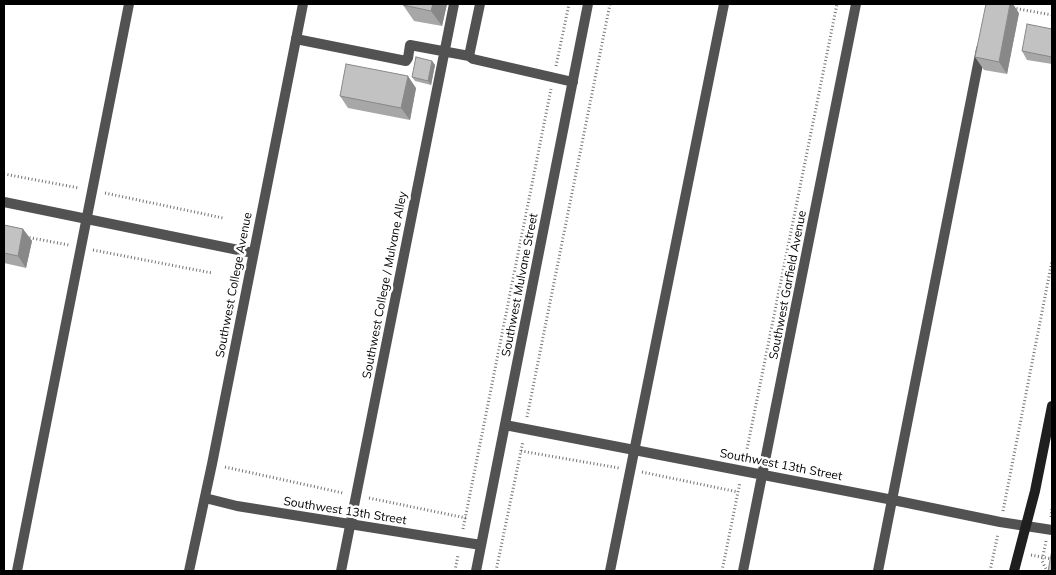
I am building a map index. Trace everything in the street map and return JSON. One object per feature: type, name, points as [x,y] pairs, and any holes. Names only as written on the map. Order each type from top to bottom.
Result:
[{"type":"main road","points":[[1014,571],[1035,491],[1052,406]]},
{"type":"street","points":[[17,571],[130,4]]},
{"type":"street","name":"Southwest College Avenue","points":[[189,571],[303,4]]},
{"type":"street","name":"Southwest College / Mulvane Alley","points":[[340,571],[454,4]]},
{"type":"street","points":[[470,56],[480,4]]},
{"type":"street","name":"Southwest Mulvane Street","points":[[476,571],[588,4]]},
{"type":"street","points":[[610,571],[636,450],[724,4]]},
{"type":"street","name":"Southwest Garfield Avenue","points":[[743,571],[856,4]]},
{"type":"street","points":[[296,39],[406,61],[410,45],[470,56],[473,59],[573,82]]},
{"type":"street","points":[[878,571],[982,43]]},
{"type":"street","points":[[4,202],[253,252]]},
{"type":"street","name":"Southwest 13th Street","points":[[506,426],[1000,522],[1052,530]]},
{"type":"street","name":"Southwest 13th Street","points":[[205,498],[238,506],[481,545]]},
{"type":"path","points":[[455,571],[569,4]]},
{"type":"path","points":[[496,571],[610,4]]},
{"type":"path","points":[[722,571],[837,4]]},
{"type":"path","points":[[1008,7],[1052,15]]},
{"type":"path","points":[[4,174],[93,190],[223,218]]},
{"type":"path","points":[[23,236],[212,273]]},
{"type":"path","points":[[990,571],[1052,261]]},
{"type":"path","points":[[212,464],[466,518]]},
{"type":"path","points":[[1018,552],[1052,559]]},
{"type":"building","points":[[403,4],[433,4],[431,11]]},
{"type":"building","points":[[986,4],[1010,4],[999,62],[975,57]]},
{"type":"building","points":[[1027,24],[1052,29],[1052,57],[1022,51]]},
{"type":"building","points":[[416,57],[432,61],[428,81],[412,77]]},
{"type":"building","points":[[346,64],[408,76],[401,108],[340,96]]},
{"type":"building","points":[[4,225],[23,229],[18,256],[4,253]]},
{"type":"building","points":[[1052,550],[1052,571],[1048,571]]}]
